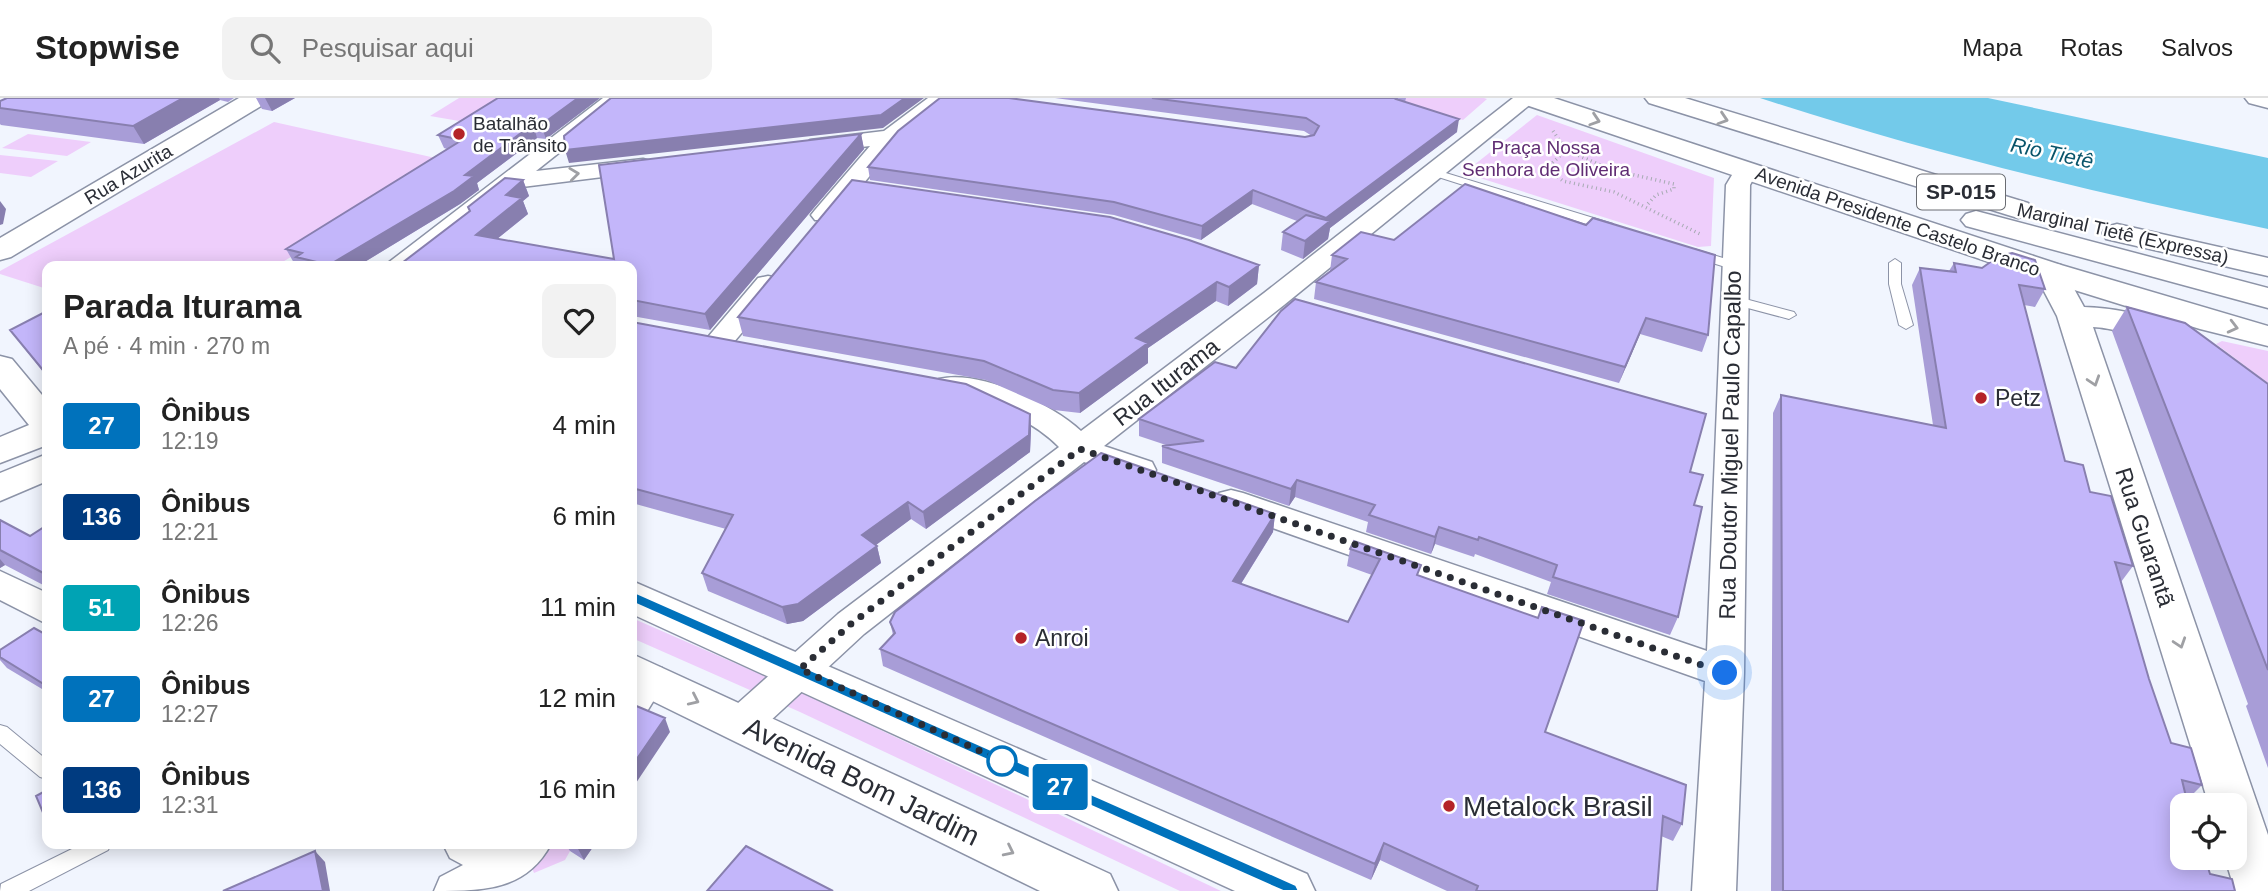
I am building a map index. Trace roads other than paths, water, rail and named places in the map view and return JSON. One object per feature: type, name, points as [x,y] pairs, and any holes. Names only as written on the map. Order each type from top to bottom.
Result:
[{"type":"main road","name":"Rua Azurita","points":[[0,251],[257,98]]},
{"type":"main road","name":"Avenida Presidente Castelo Branco","points":[[1529,98],[2050,272],[2268,336]]},
{"type":"main road","points":[[1590,98],[2019,233],[2268,298]]},
{"type":"main road","name":"Marginal Tietê (Expressa)","points":[[1658,98],[2042,216],[2268,267]]},
{"type":"main road","points":[[2258,98],[2268,100]]},
{"type":"main road","points":[[1907,223],[1978,238],[2268,311]]},
{"type":"main road","name":"Rua Guarantã","points":[[2050,272],[2073,316],[2229,793]]},
{"type":"main road","points":[[2073,316],[2112,318],[2201,344]]},
{"type":"main road","points":[[0,366],[42,418]]},
{"type":"main road","points":[[15,472],[42,437]]},
{"type":"main road","points":[[15,472],[42,460]]},
{"type":"main road","points":[[637,598],[800,669],[1289,891]]},
{"type":"main road","name":"Avenida Bom Jardim","points":[[637,684],[742,723],[1092,891]]},
{"type":"main road","name":"Rua Guarantã","points":[[2247,846],[2262,891]]},
{"type":"street","points":[[403,261],[617,98]]},
{"type":"street","points":[[805,239],[860,189],[890,136],[942,98]]},
{"type":"street","name":"Rua Iturama","points":[[742,723],[851,624],[1284,291],[1529,98]]},
{"type":"street","points":[[792,148],[890,136]]},
{"type":"street","points":[[506,182],[671,162]]},
{"type":"street","name":"Rua Doutor Miguel Paulo Capalbo","points":[[1714,891],[1725,673],[1716,423],[1734,300],[1738,185],[1746,170]]},
{"type":"street","points":[[719,343],[788,260]]},
{"type":"street","points":[[2147,302],[2201,344]]},
{"type":"street","points":[[921,380],[975,390],[1020,405],[1055,425],[1080,449],[1725,673]]},
{"type":"street","points":[[0,584],[42,607]]},
{"type":"street","points":[[492,849],[517,854]]},
{"type":"street","points":[[456,891],[517,854]]},
{"type":"lane","points":[[1436,173],[1618,229]]},
{"type":"lane","points":[[1683,250],[1735,259]]},
{"type":"lane","points":[[1895,263],[1895,284],[1906,325]]},
{"type":"lane","points":[[1734,300],[1789,315]]},
{"type":"lane","points":[[0,733],[42,767]]},
{"type":"lane","points":[[8,891],[91,849]]},
{"type":"water","name":"Rio Tietê","points":[[1760,98],[1988,98],[2268,158],[2268,229],[2012,171],[1886,137]]},
{"type":"place","name":"Batalhão de Trânsito","points":[[459,134]]},
{"type":"place","name":"Petz","points":[[1981,398]]},
{"type":"place","name":"Anroi","points":[[1021,638]]},
{"type":"place","name":"Metalock Brasil","points":[[1449,806]]},
{"type":"park label","name":"Praça Nossa Senhora de Oliveira","points":[[1546,158]]}]
